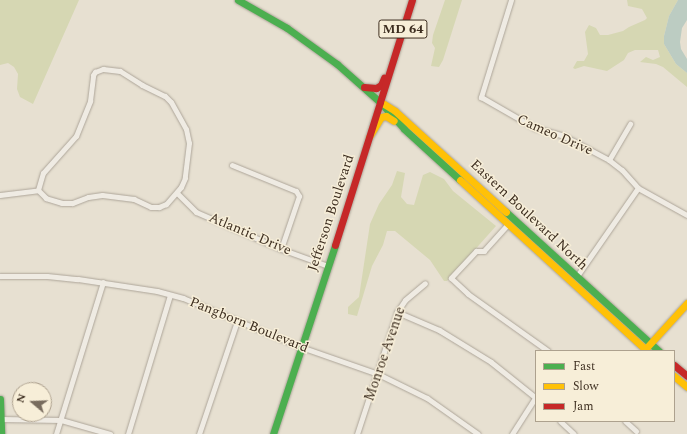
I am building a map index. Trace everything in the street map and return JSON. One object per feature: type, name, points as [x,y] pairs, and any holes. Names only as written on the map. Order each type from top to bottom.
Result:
[{"type":"main road","name":"Eastern Boulevard North","points":[[238,0],[311,43],[364,87],[380,102],[404,129],[645,350]]},
{"type":"main road","name":"Jefferson Boulevard","points":[[273,434],[412,0]]},
{"type":"main road","points":[[364,87],[376,88],[381,84],[393,59]]},
{"type":"main road","name":"Eastern Boulevard North","points":[[380,102],[395,110],[658,350]]},
{"type":"main road","points":[[368,137],[378,119],[383,117],[389,118],[404,129]]},
{"type":"main road","points":[[508,224],[514,225],[536,244],[544,246]]},
{"type":"main road","points":[[534,248],[543,252],[568,275],[573,278],[577,276]]},
{"type":"main road","points":[[645,350],[687,303]]},
{"type":"main road","points":[[675,365],[687,376]]},
{"type":"main road","points":[[675,376],[687,386]]},
{"type":"main road","points":[[0,399],[1,434]]},
{"type":"street","name":"Cameo Drive","points":[[512,0],[481,97],[535,128],[562,134],[609,160],[622,170],[638,188],[687,215]]},
{"type":"street","points":[[107,68],[120,71],[142,85],[165,96],[182,121],[188,134],[189,143],[185,178],[177,193],[166,204],[155,208],[134,199],[102,195],[88,197],[72,203],[62,203],[46,198],[38,190],[43,173],[78,130],[90,101],[95,72],[107,68]]},
{"type":"street","points":[[609,160],[630,124]]},
{"type":"street","points":[[232,165],[296,191],[299,196],[281,248]]},
{"type":"street","points":[[577,276],[638,188]]},
{"type":"street","points":[[0,195],[38,190]]},
{"type":"street","name":"Atlantic Drive","points":[[177,193],[196,212],[328,266]]},
{"type":"street","points":[[508,224],[484,251],[476,251],[451,278],[468,294],[547,350]]},
{"type":"street","name":"Pangborn Boulevard","points":[[0,276],[48,276],[103,282],[183,298],[301,347],[378,374],[427,398],[478,434]]},
{"type":"street","points":[[56,434],[103,282]]},
{"type":"street","name":"Monroe Avenue","points":[[357,434],[378,374],[397,312],[404,300],[425,283]]},
{"type":"street","points":[[128,434],[170,295]]},
{"type":"street","points":[[397,312],[439,330],[491,362],[535,397]]},
{"type":"street","points":[[199,434],[237,320]]},
{"type":"street","points":[[512,434],[535,400]]},
{"type":"street","points":[[1,419],[61,420],[110,434]]},
{"type":"street","points":[[561,422],[574,434]]},
{"type":"street","points":[[626,422],[636,431]]},
{"type":"green space","points":[[0,0],[79,0],[33,104],[20,97],[17,89],[18,74],[14,67],[8,63],[0,65]]},
{"type":"green space","points":[[445,0],[462,0],[443,60],[439,67],[431,66],[435,48],[432,43],[433,35]]},
{"type":"green space","points":[[627,0],[678,0],[669,16],[664,36],[664,44],[676,64],[687,73],[687,87],[663,67],[656,64],[640,62],[646,57],[653,60],[660,57],[658,50],[635,50],[628,53],[624,60],[607,71],[584,66],[575,69],[573,68],[577,61],[584,61],[588,54],[585,32],[589,25],[596,28],[600,35],[608,35],[623,31],[647,18],[642,9],[628,6]]},
{"type":"green space","points":[[397,171],[405,173],[401,197],[407,204],[414,205],[423,175],[430,172],[444,179],[453,191],[496,226],[447,281],[444,281],[430,260],[395,231],[387,231],[383,245],[372,266],[357,316],[348,314],[348,307],[359,297],[370,224],[379,204],[392,185]]},
{"type":"shaded area","points":[[678,0],[687,0],[687,20],[682,28],[680,42],[681,49],[687,59],[687,73],[676,64],[664,44],[664,36],[669,16]]},
{"type":"traffic: fast","points":[[238,0],[287,28],[337,64],[380,102],[404,129],[460,180]]},
{"type":"traffic: fast","points":[[506,212],[658,350]]},
{"type":"traffic: fast","points":[[273,434],[335,245]]},
{"type":"traffic: fast","points":[[0,399],[1,434]]},
{"type":"traffic: slow","points":[[384,104],[395,111],[506,212]]},
{"type":"traffic: slow","points":[[369,137],[381,117],[386,116],[394,121]]},
{"type":"traffic: slow","points":[[460,180],[646,350]]},
{"type":"traffic: slow","points":[[648,346],[687,303]]},
{"type":"traffic: slow","points":[[675,377],[687,387]]},
{"type":"traffic: jam","points":[[380,102],[412,0]]},
{"type":"traffic: jam","points":[[364,87],[376,88],[381,85],[384,78]]},
{"type":"traffic: jam","points":[[335,245],[380,102]]},
{"type":"traffic: jam","points":[[675,366],[687,376]]}]
